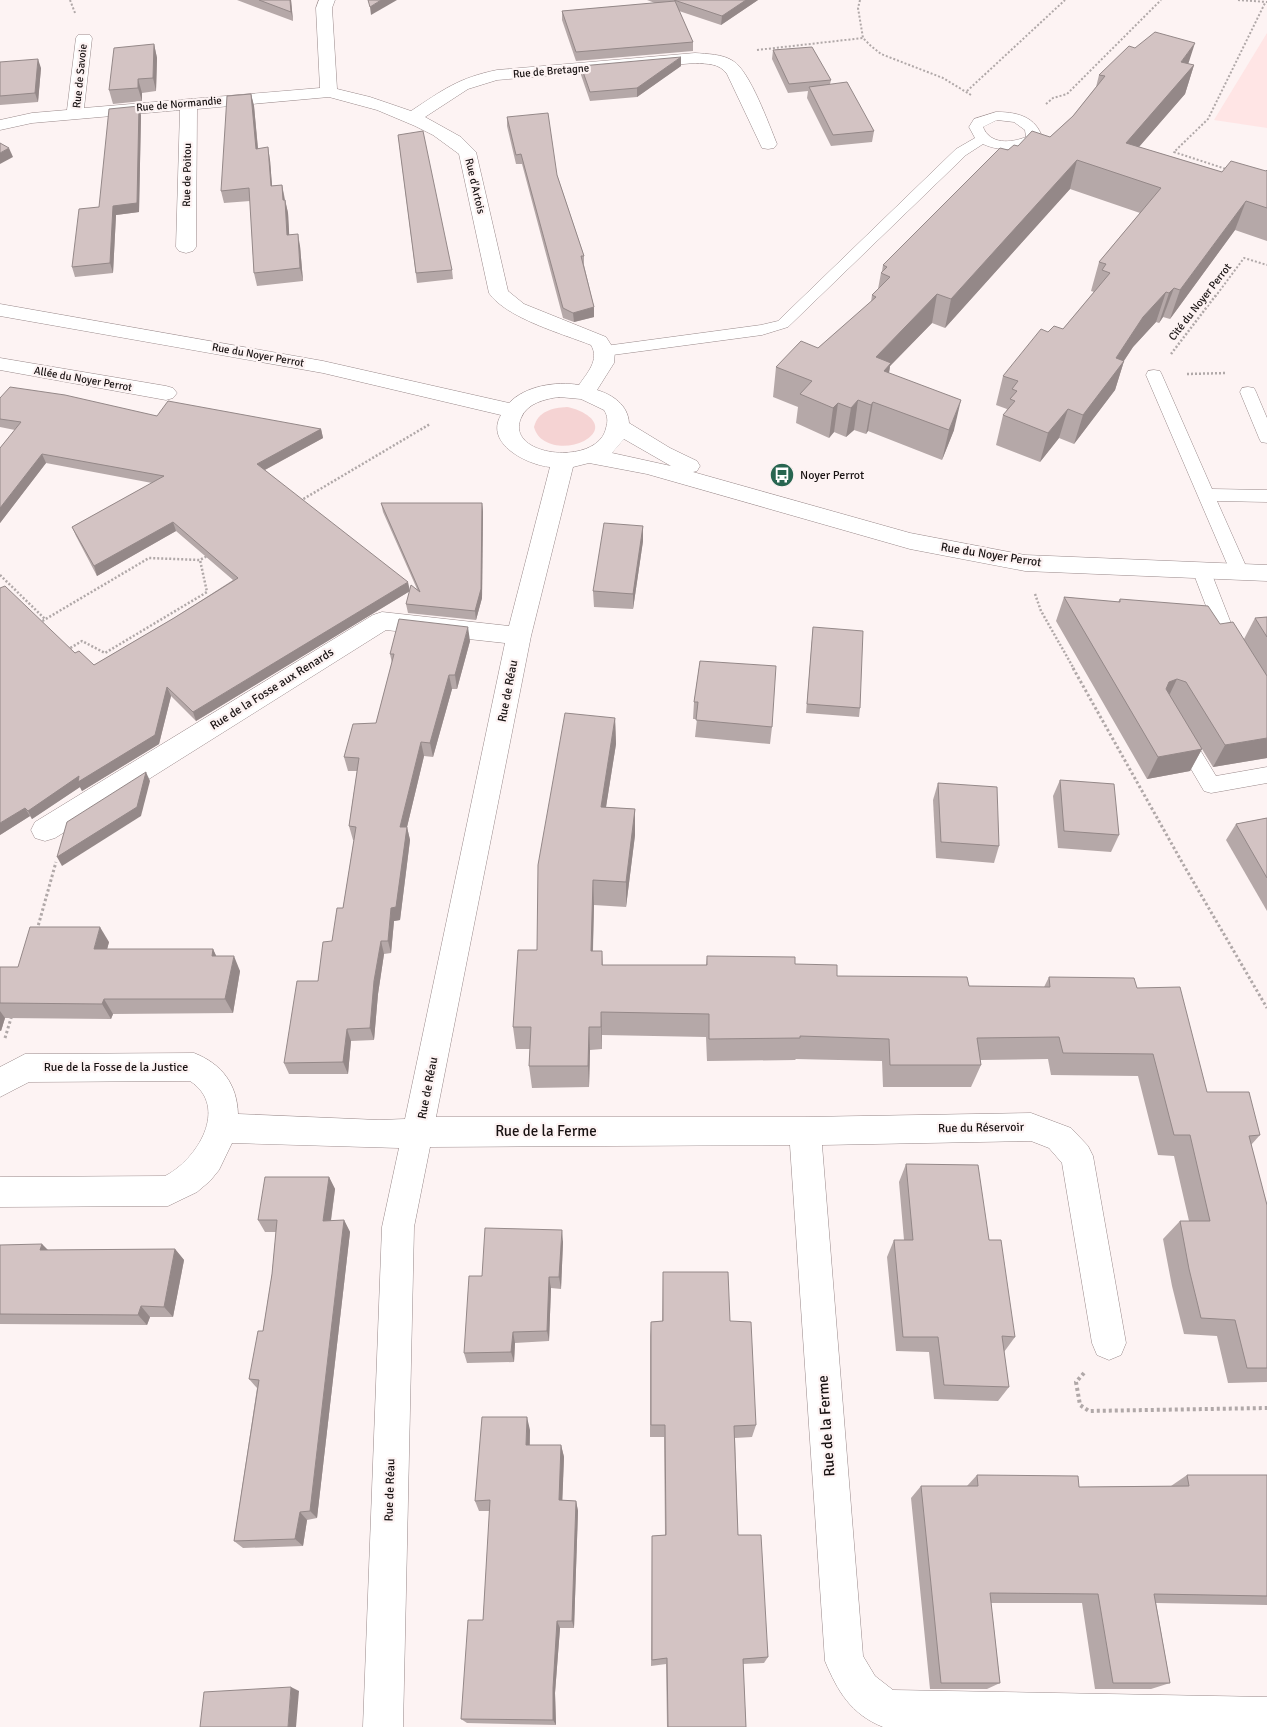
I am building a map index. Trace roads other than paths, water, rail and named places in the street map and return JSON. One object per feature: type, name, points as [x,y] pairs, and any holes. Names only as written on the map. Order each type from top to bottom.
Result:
[{"type":"street","points":[[327,0],[324,8],[329,92]]},
{"type":"street","name":"Rue de Savoie","points":[[75,114],[84,38]]},
{"type":"street","name":"Rue de Bretagne","points":[[413,117],[462,85],[497,75],[694,58],[718,60],[733,68],[768,144]]},
{"type":"street","name":"Rue de Normandie","points":[[0,125],[32,118],[329,92]]},
{"type":"street","name":"Rue d'Artois","points":[[329,92],[413,117],[459,143],[467,152],[499,293],[517,308],[599,341],[606,351]]},
{"type":"street","name":"Rue de Poitou","points":[[186,247],[189,104]]},
{"type":"street","name":"Rue du Noyer Perrot","points":[[0,310],[323,367],[467,402],[513,411]]},
{"type":"street","points":[[585,392],[604,363],[606,351]]},
{"type":"street","name":"Allée du Noyer Perrot","points":[[0,364],[166,393]]},
{"type":"street","points":[[568,390],[585,392],[599,397],[610,405],[617,415],[619,426],[610,444],[576,458],[544,459],[528,453],[516,445],[509,434],[508,422],[513,411],[523,402],[544,393],[568,390]]},
{"type":"street","name":"Rue du Noyer Perrot","points":[[619,426],[662,453],[751,496]]},
{"type":"street","name":"Rue du Noyer Perrot","points":[[576,458],[648,467],[910,541],[1025,562],[1267,574]]},
{"type":"street","name":"Rue de Réau","points":[[383,1727],[398,1227],[419,1133],[520,636],[576,458]]},
{"type":"street","name":"Rue de la Fosse aux Renards","points":[[46,830],[382,621],[520,636]]},
{"type":"street","name":"Rue de la Fosse de la Justice","points":[[0,1083],[5,1078],[25,1068],[194,1067],[210,1078],[222,1100],[222,1128],[211,1156],[189,1179],[168,1191],[0,1192]]},
{"type":"street","name":"Rue du Réservoir","points":[[805,1131],[1031,1127],[1060,1138],[1077,1156],[1109,1343]]},
{"type":"street","points":[[222,1128],[379,1134],[419,1133]]},
{"type":"street","name":"Rue de la Ferme","points":[[419,1133],[462,1131],[805,1131],[844,1660],[861,1690],[887,1709],[1267,1717]]},
{"type":"lane","points":[[606,351],[762,330],[783,324],[961,152],[983,139],[1003,146],[1032,140],[1034,134],[1033,128],[1027,123],[1008,116],[996,116],[979,122],[976,127],[983,139]]},
{"type":"lane","points":[[1154,375],[1240,573]]},
{"type":"lane","points":[[1248,392],[1267,438]]},
{"type":"lane","points":[[1206,495],[1267,496]]},
{"type":"lane","points":[[1202,572],[1225,632],[1267,698]]},
{"type":"lane","points":[[1172,719],[1210,784],[1267,775]]},
{"type":"place","name":"Noyer Perrot","points":[[782,475]]}]
